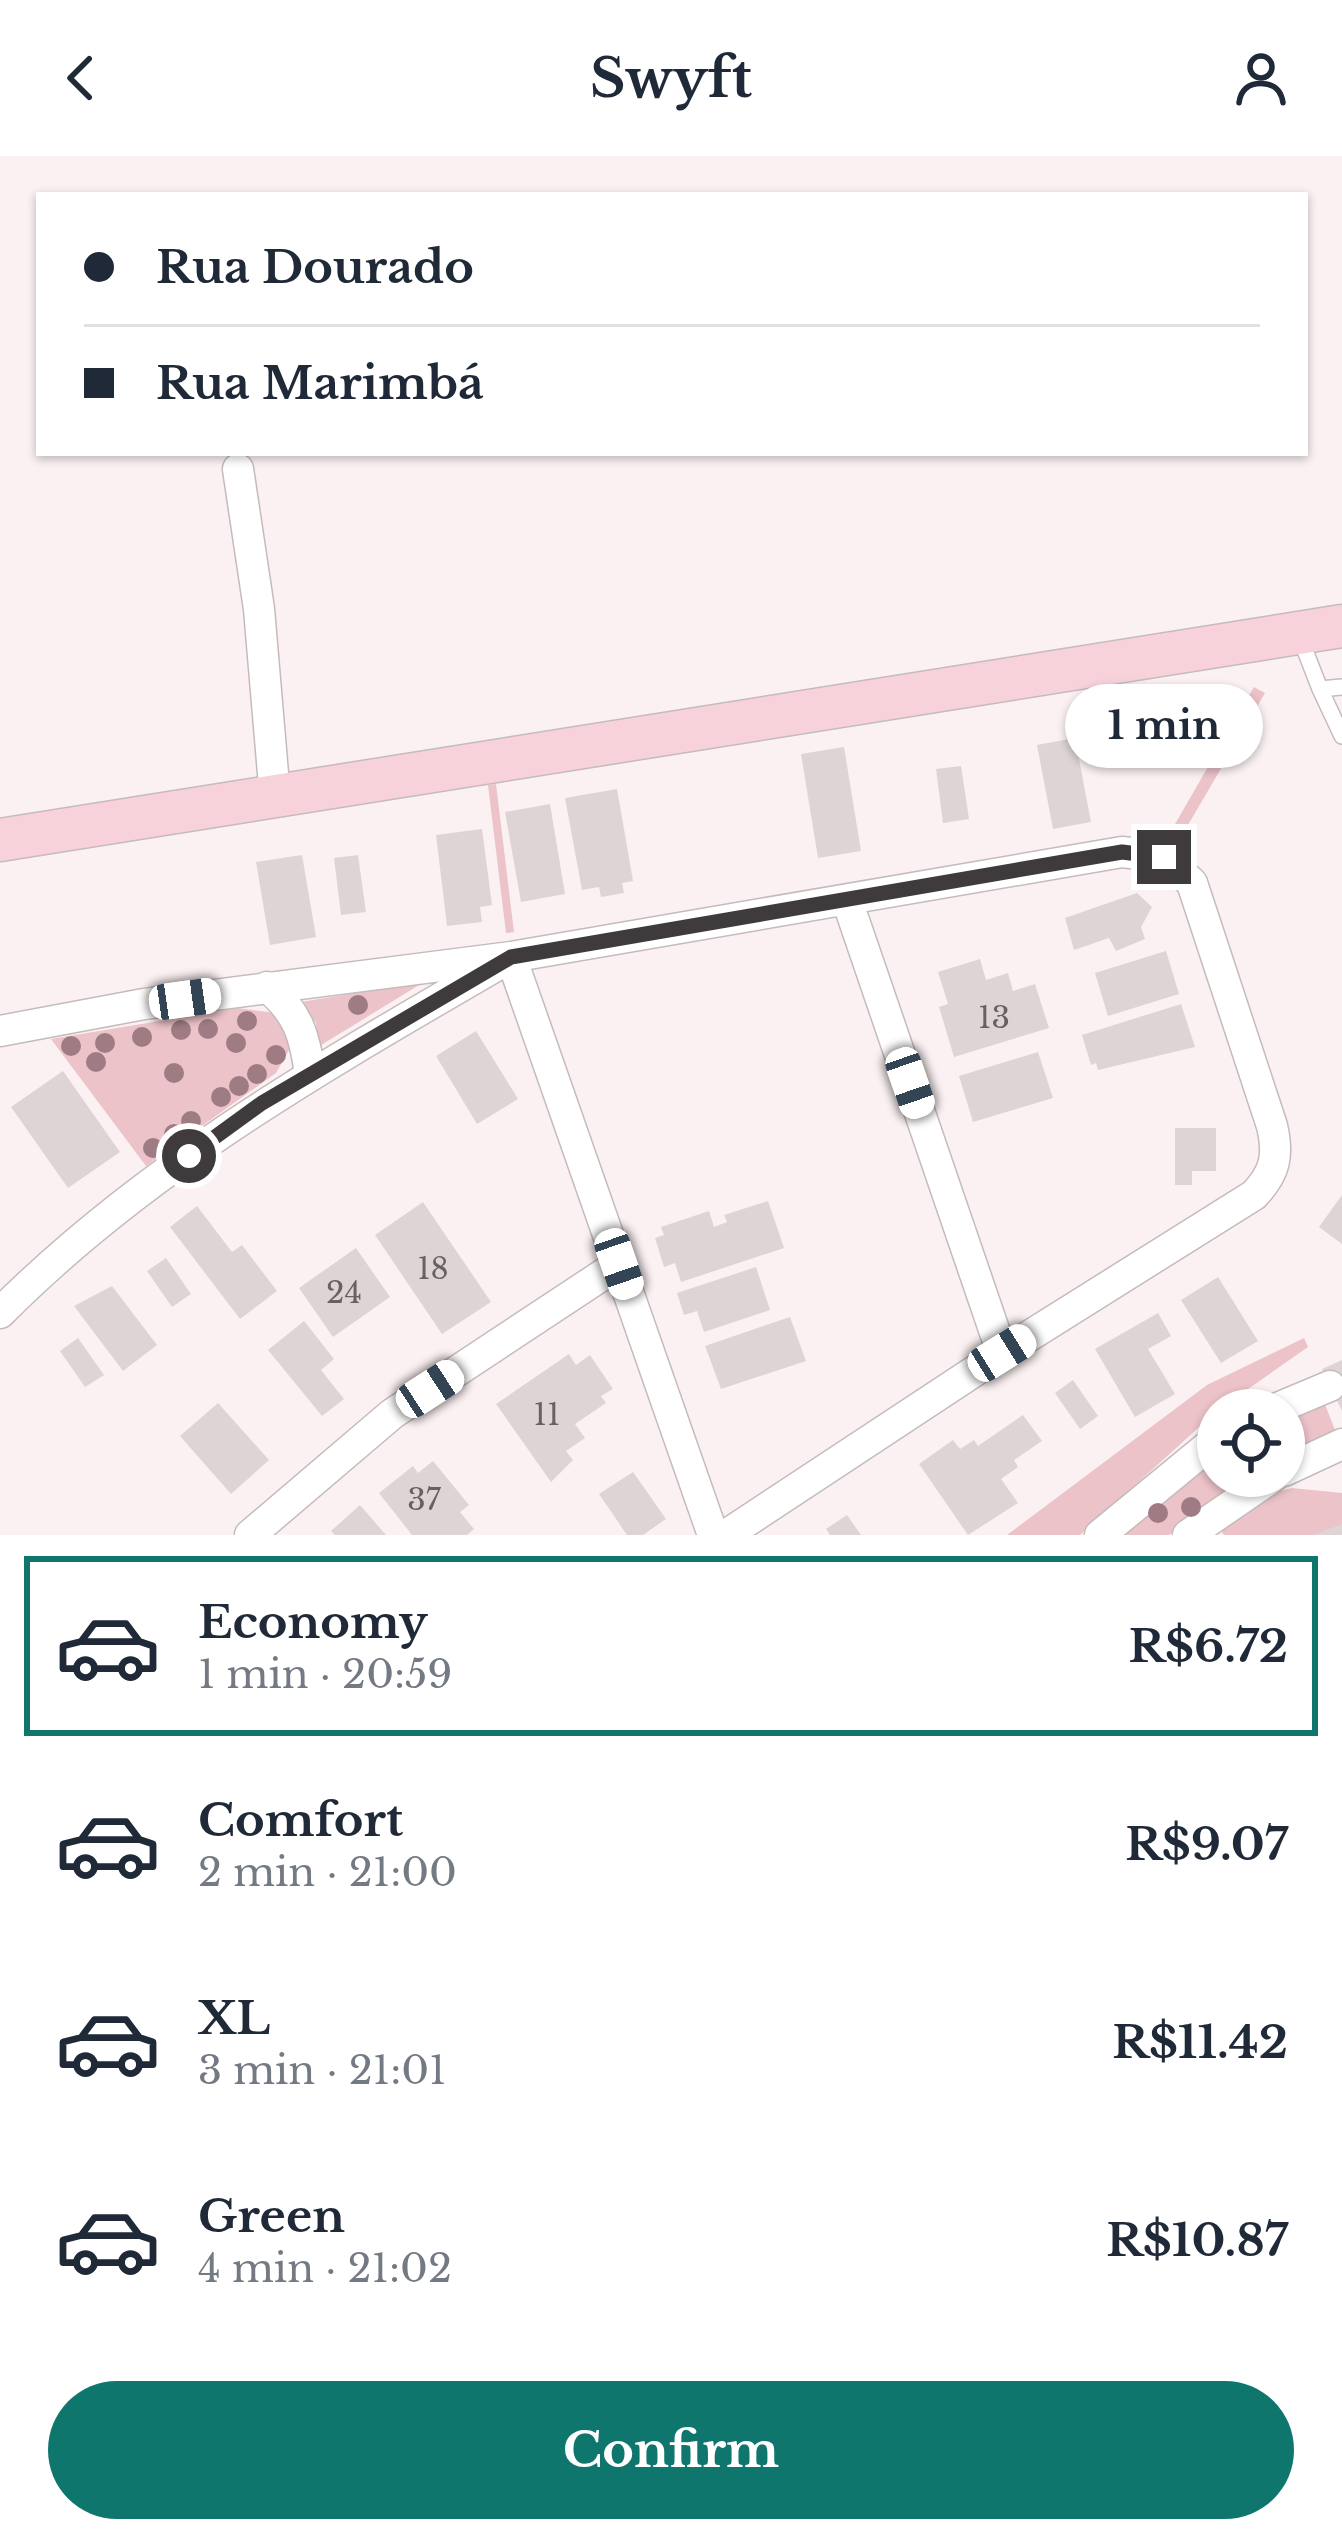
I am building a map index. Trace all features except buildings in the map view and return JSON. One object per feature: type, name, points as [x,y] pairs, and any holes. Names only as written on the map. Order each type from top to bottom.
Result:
[{"type":"street","points":[[238,469],[259,609],[275,797]]},
{"type":"street","points":[[0,840],[1342,626]]},
{"type":"street","points":[[0,1030],[267,987],[511,957],[848,903],[1122,852],[1164,857],[1192,883],[1272,1126],[1276,1162],[1270,1178],[1254,1196],[1002,1353],[726,1535]]},
{"type":"street","points":[[848,903],[1002,1353]]},
{"type":"street","points":[[0,1313],[116,1210],[262,1103],[511,957]]},
{"type":"street","points":[[511,957],[713,1535]]},
{"type":"street","points":[[267,987],[291,1006],[305,1040],[310,1075]]},
{"type":"street","points":[[250,1535],[392,1414],[619,1264]]},
{"type":"street","points":[[1305,1397],[1330,1386]]},
{"type":"street","points":[[1305,1461],[1342,1444]]},
{"type":"street","points":[[1100,1535],[1197,1455]]},
{"type":"street","points":[[1188,1535],[1243,1497]]},
{"type":"lane","points":[[1298,633],[1342,736]]},
{"type":"lane","points":[[1320,689],[1342,687]]},
{"type":"shaded area","points":[[1254,687],[1265,693],[1181,837],[1171,831]]},
{"type":"shaded area","points":[[496,784],[514,932],[506,933],[488,785]]},
{"type":"shaded area","points":[[424,982],[318,1047],[316,1023],[301,1002]]},
{"type":"shaded area","points":[[238,1008],[275,1013],[292,1045],[276,1073],[146,1166],[51,1039]]},
{"type":"shaded area","points":[[1304,1338],[1308,1347],[1248,1389],[1202,1389]]},
{"type":"shaded area","points":[[1197,1392],[1197,1429],[1080,1535],[1007,1535]]},
{"type":"shaded area","points":[[1324,1402],[1337,1435],[1305,1448],[1305,1411]]},
{"type":"shaded area","points":[[1197,1472],[1197,1497],[1218,1497],[1169,1535],[1122,1535]]},
{"type":"shaded area","points":[[1305,1489],[1342,1493],[1342,1535],[1224,1535],[1219,1528],[1267,1497],[1305,1497]]},
{"type":"route","points":[[189,1156],[262,1103],[511,957],[848,903],[1122,852],[1164,857]]}]
